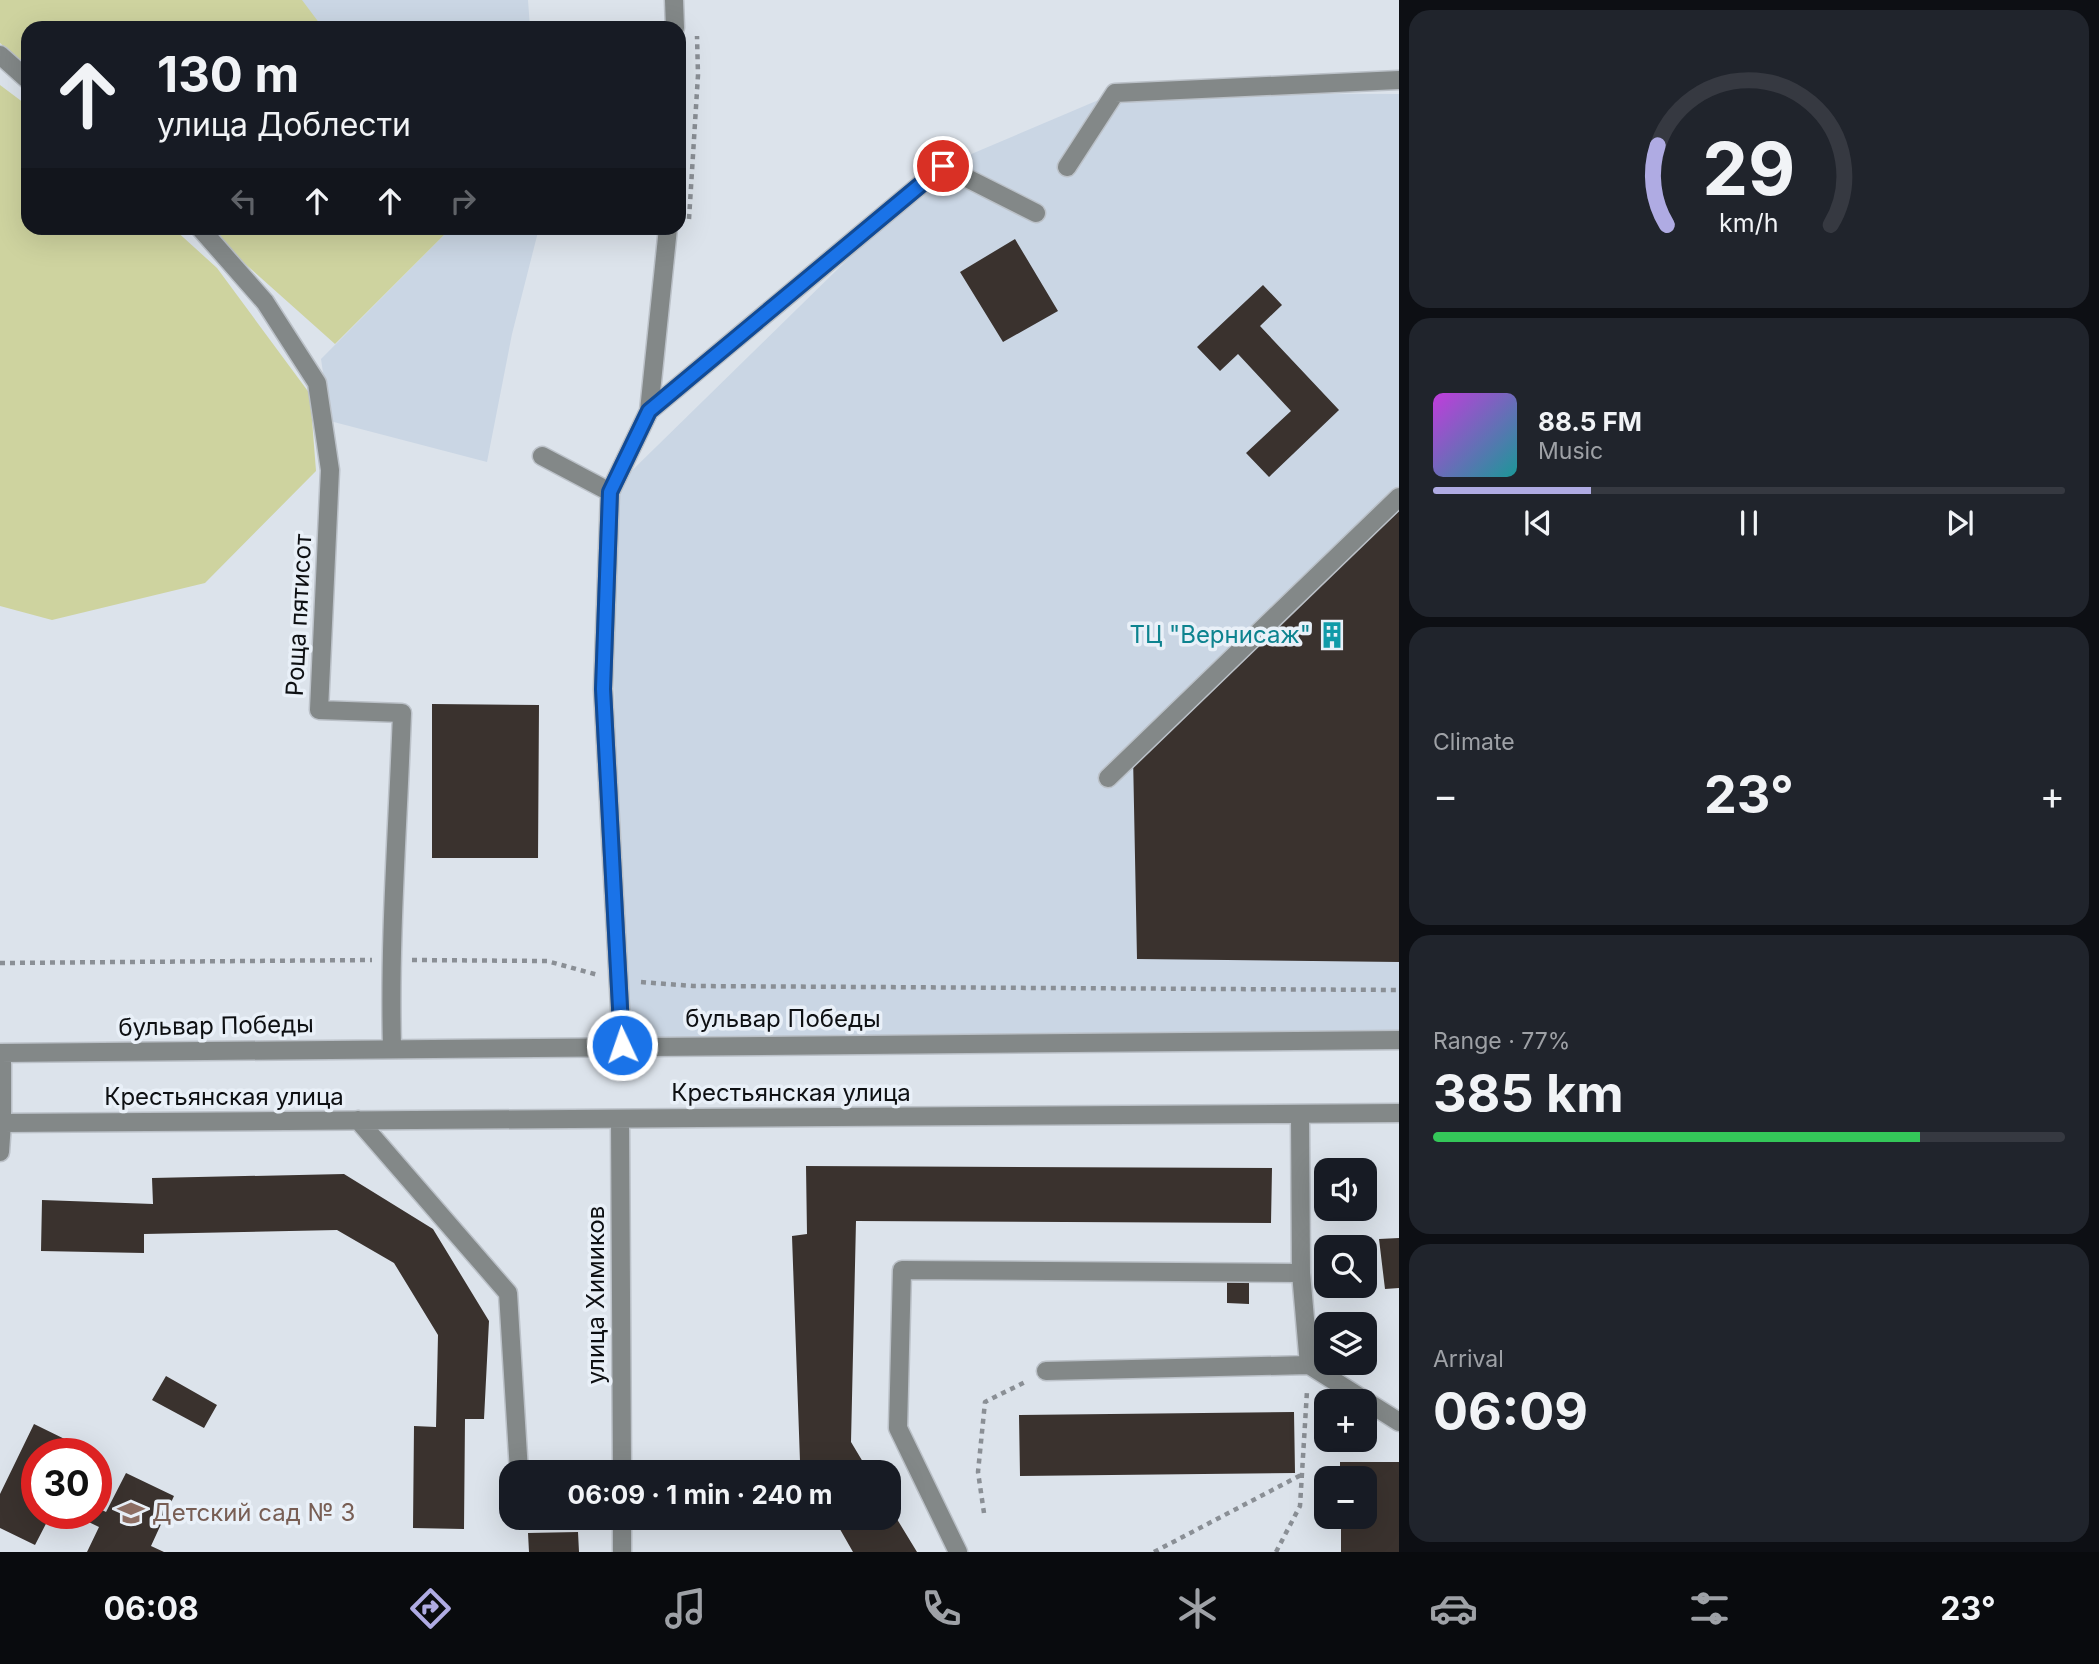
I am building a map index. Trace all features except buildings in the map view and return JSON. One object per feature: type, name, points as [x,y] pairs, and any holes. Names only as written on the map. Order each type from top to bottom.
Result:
[{"type":"street","points":[[674,0],[675,21]]},
{"type":"street","points":[[0,55],[21,74]]},
{"type":"street","points":[[1067,167],[1115,93],[1399,80]]},
{"type":"street","points":[[649,411],[943,166],[1036,214]]},
{"type":"street","name":"Роща пятисот","points":[[206,235],[265,302],[317,383],[330,470],[319,710],[402,713],[396,905],[389,960],[392,1048]]},
{"type":"street","points":[[622,1045],[603,689],[610,492],[649,411],[667,235]]},
{"type":"street","points":[[542,456],[610,492]]},
{"type":"street","points":[[1108,778],[1399,497]]},
{"type":"street","name":"бульвар Победы","points":[[1,1053],[622,1045],[1399,1040]]},
{"type":"street","points":[[0,1152],[1,1053]]},
{"type":"street","name":"Крестьянская улица","points":[[1,1124],[1399,1113]]},
{"type":"street","points":[[1300,1115],[1301,1273],[1309,1365]]},
{"type":"street","name":"улица Химиков","points":[[620,1119],[622,1460]]},
{"type":"street","points":[[358,1120],[508,1293],[518,1460]]},
{"type":"street","points":[[958,1552],[898,1428],[902,1270],[1301,1273]]},
{"type":"street","points":[[1046,1371],[1309,1365],[1399,1422]]},
{"type":"street","points":[[622,1530],[622,1552]]},
{"type":"path","points":[[688,226],[698,75],[696,25]]},
{"type":"path","points":[[0,963],[547,961],[619,980],[693,986],[1399,990]]},
{"type":"path","points":[[1276,1552],[1300,1506],[1309,1365]]},
{"type":"path","points":[[984,1513],[978,1472],[985,1402],[1046,1371]]},
{"type":"path","points":[[1154,1552],[1302,1475]]},
{"type":"shaded area","points":[[298,0],[528,0],[530,21],[314,21]]},
{"type":"shaded area","points":[[1115,93],[1399,94],[1399,1036],[622,1045],[610,492],[943,166]]},
{"type":"shaded area","points":[[444,235],[537,235],[512,334],[487,462],[330,421],[321,359]]},
{"type":"green space","points":[[0,0],[302,0],[318,21],[21,21],[21,62],[0,43]]},
{"type":"green space","points":[[0,85],[21,101],[21,235],[181,235],[217,268],[310,394],[316,471],[205,583],[52,620],[0,606]]},
{"type":"green space","points":[[213,235],[444,235],[335,344]]},
{"type":"place","name":"ТЦ \"Вернисаж\"","points":[[1332,635]]},
{"type":"place","name":"Детский сад № 3","points":[[131,1513]]},
{"type":"route","points":[[622,1045],[603,689],[610,492],[649,411],[943,166]]}]
